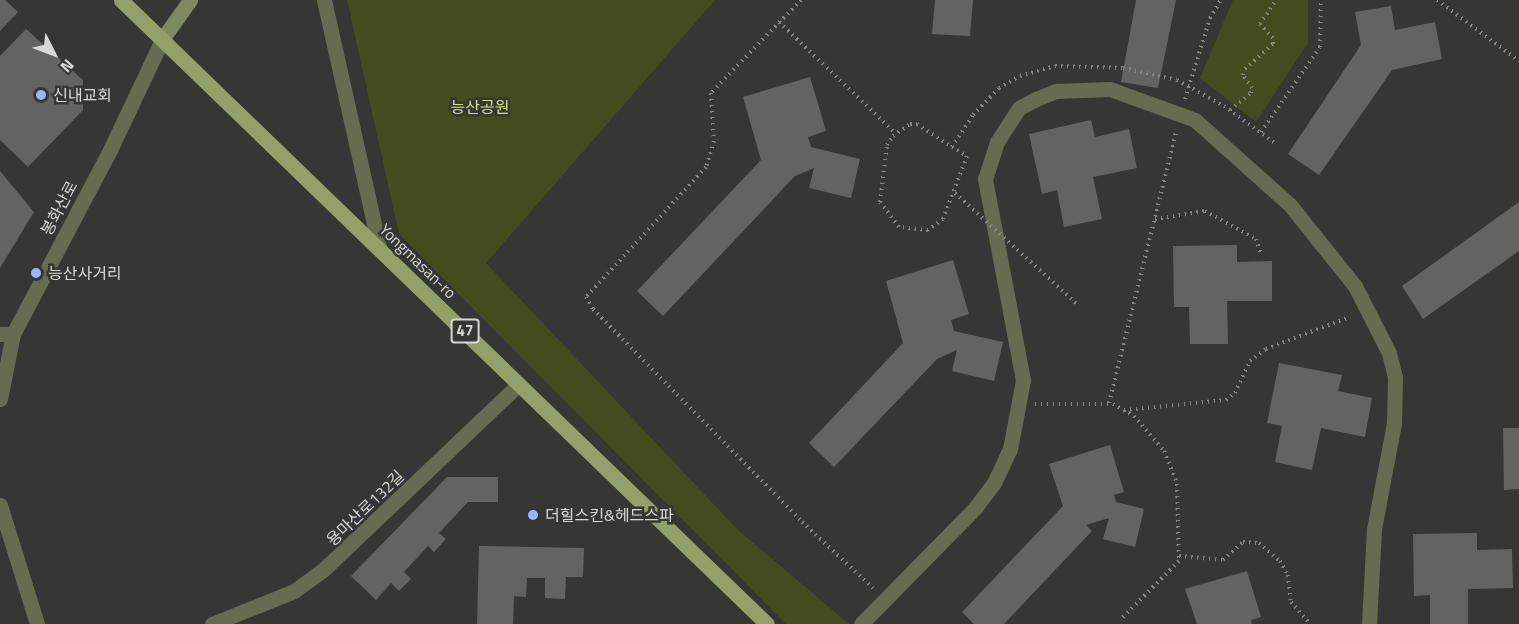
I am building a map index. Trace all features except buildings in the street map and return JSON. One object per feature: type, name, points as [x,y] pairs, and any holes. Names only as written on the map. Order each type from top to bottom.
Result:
[{"type":"main road","name":"Yongmasan-ro","points":[[121,0],[163,38],[767,624]]},
{"type":"main road","points":[[163,38],[190,0]]},
{"type":"street","points":[[324,0],[380,250]]},
{"type":"street","name":"봉화산로","points":[[0,399],[6,334],[115,140],[163,38]]},
{"type":"street","points":[[861,624],[887,600],[994,483],[1010,449],[1023,380],[985,179],[997,142],[1019,108],[1056,91],[1110,89],[1195,120],[1290,206],[1355,286],[1389,352],[1395,377],[1394,423],[1374,529],[1369,624]]},
{"type":"street","name":"용마산로132길","points":[[212,624],[294,591],[330,566],[519,384]]},
{"type":"street","points":[[0,505],[4,537],[37,624]]},
{"type":"path","points":[[801,0],[711,93],[714,141],[706,167],[586,297],[593,309],[802,522],[887,600]]},
{"type":"path","points":[[1109,403],[1181,115],[1208,25],[1221,0]]},
{"type":"path","points":[[1230,110],[1251,93],[1252,88],[1243,75],[1245,69],[1273,44],[1273,38],[1260,24],[1276,0]]},
{"type":"path","points":[[1261,132],[1320,47],[1321,0]]},
{"type":"path","points":[[1437,0],[1519,62]]},
{"type":"path","points":[[779,22],[896,134]]},
{"type":"path","points":[[956,193],[1076,303]]},
{"type":"path","points":[[1155,219],[1205,211],[1256,239],[1261,254]]},
{"type":"path","points":[[1124,410],[1226,400],[1235,393],[1250,361],[1266,349],[1368,311]]},
{"type":"path","points":[[1020,404],[1109,403],[1124,410],[1159,441],[1177,484],[1179,555],[1174,569],[1121,619]]},
{"type":"path","points":[[1179,555],[1223,560],[1243,542],[1259,543],[1280,561],[1288,575],[1291,602],[1310,624]]},
{"type":"green space","name":"능산공원","points":[[347,0],[715,0],[486,263],[738,530],[849,624],[786,624],[399,234]]},
{"type":"green space","points":[[1233,0],[1308,0],[1308,43],[1256,122],[1200,78]]},
{"type":"place","name":"신내교회","points":[[41,95]]},
{"type":"place","name":"능산사거리","points":[[36,273]]},
{"type":"place","name":"더힐스킨&헤드스파","points":[[533,515]]}]
